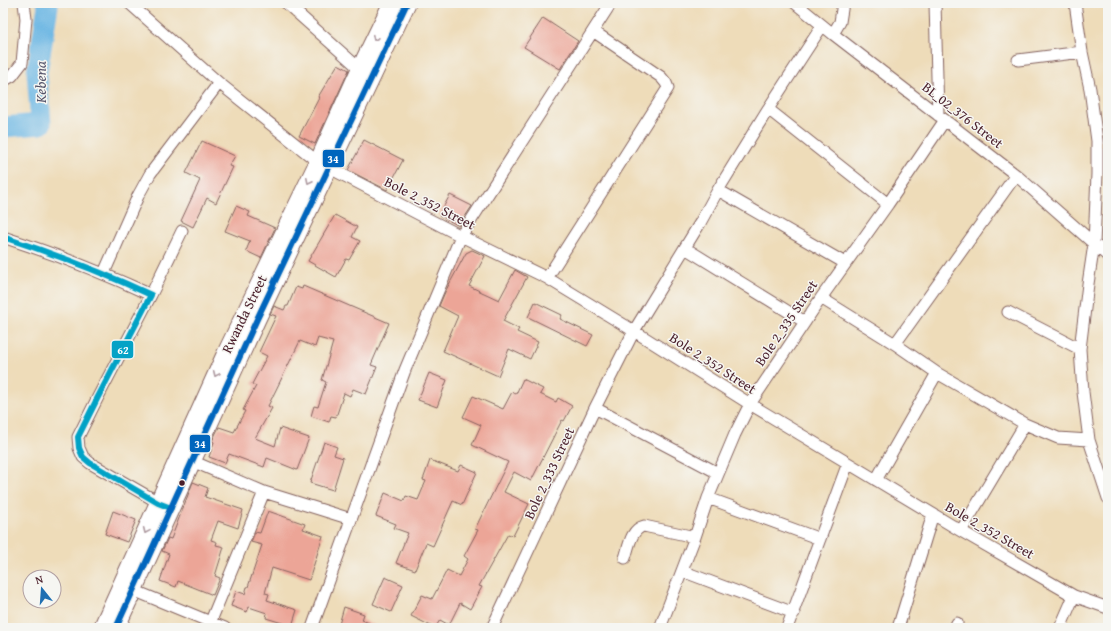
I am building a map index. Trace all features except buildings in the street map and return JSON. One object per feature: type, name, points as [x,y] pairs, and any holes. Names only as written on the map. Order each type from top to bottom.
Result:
[{"type":"main road","name":"Rwanda Street","points":[[102,628],[164,505],[192,462],[257,319],[324,165],[360,69],[392,3]]},
{"type":"main road","name":"Rwanda Street","points":[[116,628],[133,590],[164,505],[224,355],[407,3]]},
{"type":"street","points":[[3,81],[12,76],[22,63],[26,19],[24,3]]},
{"type":"street","name":"Bole 2_352 Street","points":[[129,3],[219,83],[324,165],[461,236],[547,278],[750,404],[961,531],[1074,596],[1108,608]]},
{"type":"street","points":[[286,3],[360,69]]},
{"type":"street","points":[[312,628],[405,370],[461,236],[611,3]]},
{"type":"street","name":"BL_02_376 Street","points":[[795,3],[822,26],[1016,175],[1108,256]]},
{"type":"street","points":[[833,34],[840,22],[843,3]]},
{"type":"street","points":[[935,3],[942,118]]},
{"type":"street","points":[[1075,3],[1082,52],[1090,89],[1097,141],[1094,244],[1080,349],[1083,392],[1089,440],[1108,498]]},
{"type":"street","name":"Bole 2_333 Street","points":[[492,628],[634,331],[700,223],[718,190],[822,26]]},
{"type":"street","points":[[547,278],[668,88],[661,77],[592,31]]},
{"type":"street","points":[[1018,60],[1082,52]]},
{"type":"street","points":[[104,273],[138,196],[150,174],[219,83]]},
{"type":"street","points":[[768,109],[888,204]]},
{"type":"street","name":"Bole 2_335 Street","points":[[660,628],[718,473],[750,404],[845,263],[888,204],[942,118]]},
{"type":"street","points":[[895,344],[1016,175]]},
{"type":"street","points":[[718,190],[845,263]]},
{"type":"street","points":[[164,505],[90,463],[83,457],[79,448],[78,437],[182,231]]},
{"type":"street","points":[[3,237],[50,252],[104,273],[151,295]]},
{"type":"street","points":[[685,248],[805,322]]},
{"type":"street","points":[[821,298],[937,372],[1025,424],[1058,438],[1089,440]]},
{"type":"street","points":[[1008,312],[1080,349]]},
{"type":"street","points":[[876,480],[937,372]]},
{"type":"street","points":[[596,408],[718,473]]},
{"type":"street","points":[[961,531],[1025,424]]},
{"type":"street","points":[[192,462],[264,492],[351,519]]},
{"type":"street","points":[[787,628],[794,613],[848,463]]},
{"type":"street","points":[[209,625],[264,492]]},
{"type":"street","points":[[708,498],[820,539]]},
{"type":"street","points":[[898,628],[933,514]]},
{"type":"street","points":[[626,558],[635,531],[644,526],[695,537]]},
{"type":"street","points":[[682,571],[794,613]]},
{"type":"street","points":[[133,590],[209,625],[225,628]]},
{"type":"street","points":[[1060,628],[1074,596]]},
{"type":"waterway","name":"Kebena","points":[[3,127],[41,124],[37,72],[48,6],[47,3]]},
{"type":"transit line","name":"34","points":[[116,628],[257,319],[407,3]]},
{"type":"transit line","name":"62","points":[[3,237],[78,264],[151,295],[78,437],[79,448],[83,457],[90,463],[158,503],[171,508]]}]
